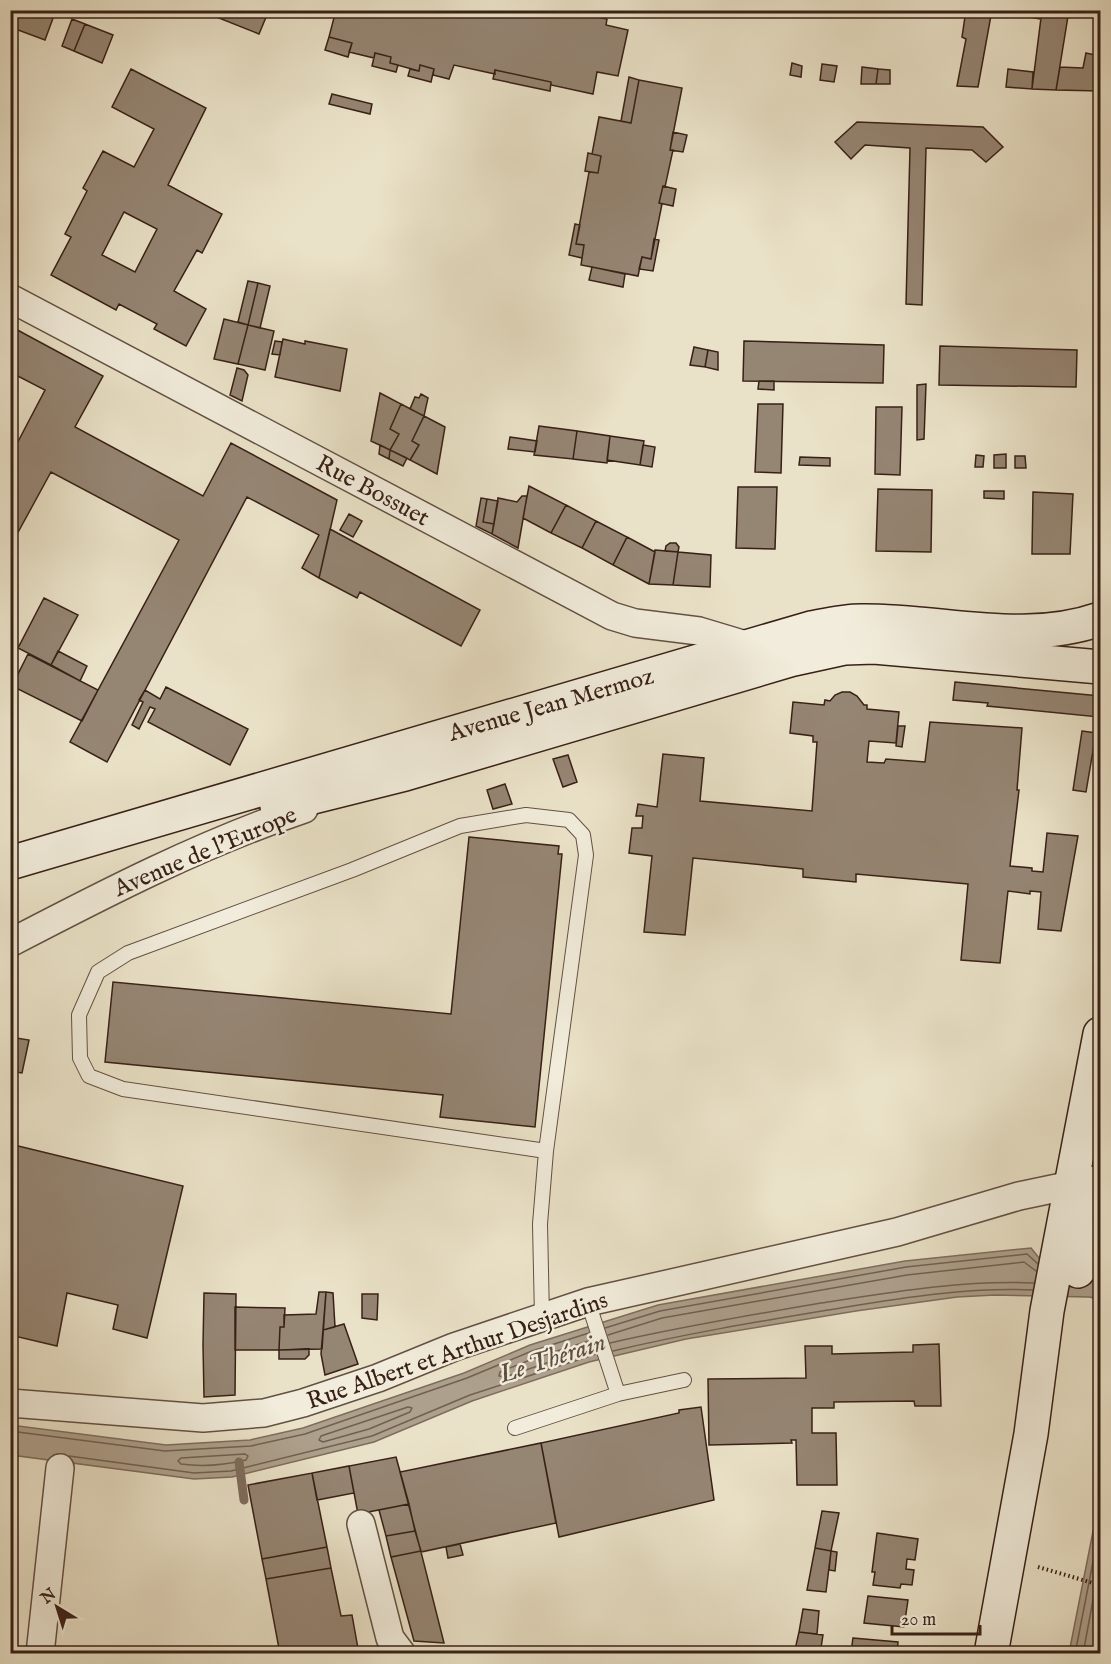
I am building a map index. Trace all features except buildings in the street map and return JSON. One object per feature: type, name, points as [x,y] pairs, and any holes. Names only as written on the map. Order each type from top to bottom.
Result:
[{"type":"main road","name":"Avenue Jean Mermoz","points":[[10,863],[811,628],[845,622],[875,621],[1001,631],[1033,631],[1066,628],[1101,619]]},
{"type":"main road","name":"Avenue Jean Mermoz","points":[[10,884],[238,816],[405,774],[789,660],[845,648],[874,647],[1101,668]]},
{"type":"main road","points":[[991,1653],[1031,1434],[1072,1244],[1091,1216],[1101,1034]]},
{"type":"street","name":"Rue Bossuet","points":[[10,298],[612,616],[634,623],[699,631],[749,646]]},
{"type":"street","name":"Avenue de l'Europe","points":[[10,942],[123,884],[215,842],[282,816],[405,774]]},
{"type":"street","name":"Avenue de l'Europe","points":[[10,846],[190,809]]},
{"type":"street","name":"Rue Albert et Arthur Desjardins","points":[[10,1403],[203,1418],[246,1416],[286,1408],[378,1378],[454,1347],[542,1317],[591,1310],[897,1232],[1003,1201],[1091,1186]]},
{"type":"street","points":[[40,1653],[60,1468]]},
{"type":"street","points":[[361,1524],[390,1638],[402,1653]]},
{"type":"lane","points":[[542,1317],[540,1224],[546,1151],[586,855],[583,835],[569,820],[526,815],[460,826],[352,870],[128,953],[98,972],[79,1016],[80,1058],[88,1076],[123,1089],[546,1151]]},
{"type":"lane","points":[[591,1310],[618,1394]]},
{"type":"lane","points":[[515,1428],[618,1394],[684,1380]]},
{"type":"path","points":[[1008,1559],[1101,1585]]},
{"type":"water","name":"Le Thérain","points":[[1031,1248],[1039,1258],[1100,1259],[1100,1301],[1089,1297],[995,1295],[957,1297],[686,1339],[589,1362],[472,1401],[374,1442],[232,1477],[194,1479],[11,1455],[11,1425],[166,1445],[250,1440],[303,1428],[464,1373],[530,1345],[658,1305],[905,1261]]},
{"type":"water","points":[[1100,1496],[1100,1653],[1069,1653]]},
{"type":"waterway","points":[[239,1462],[244,1500]]}]
